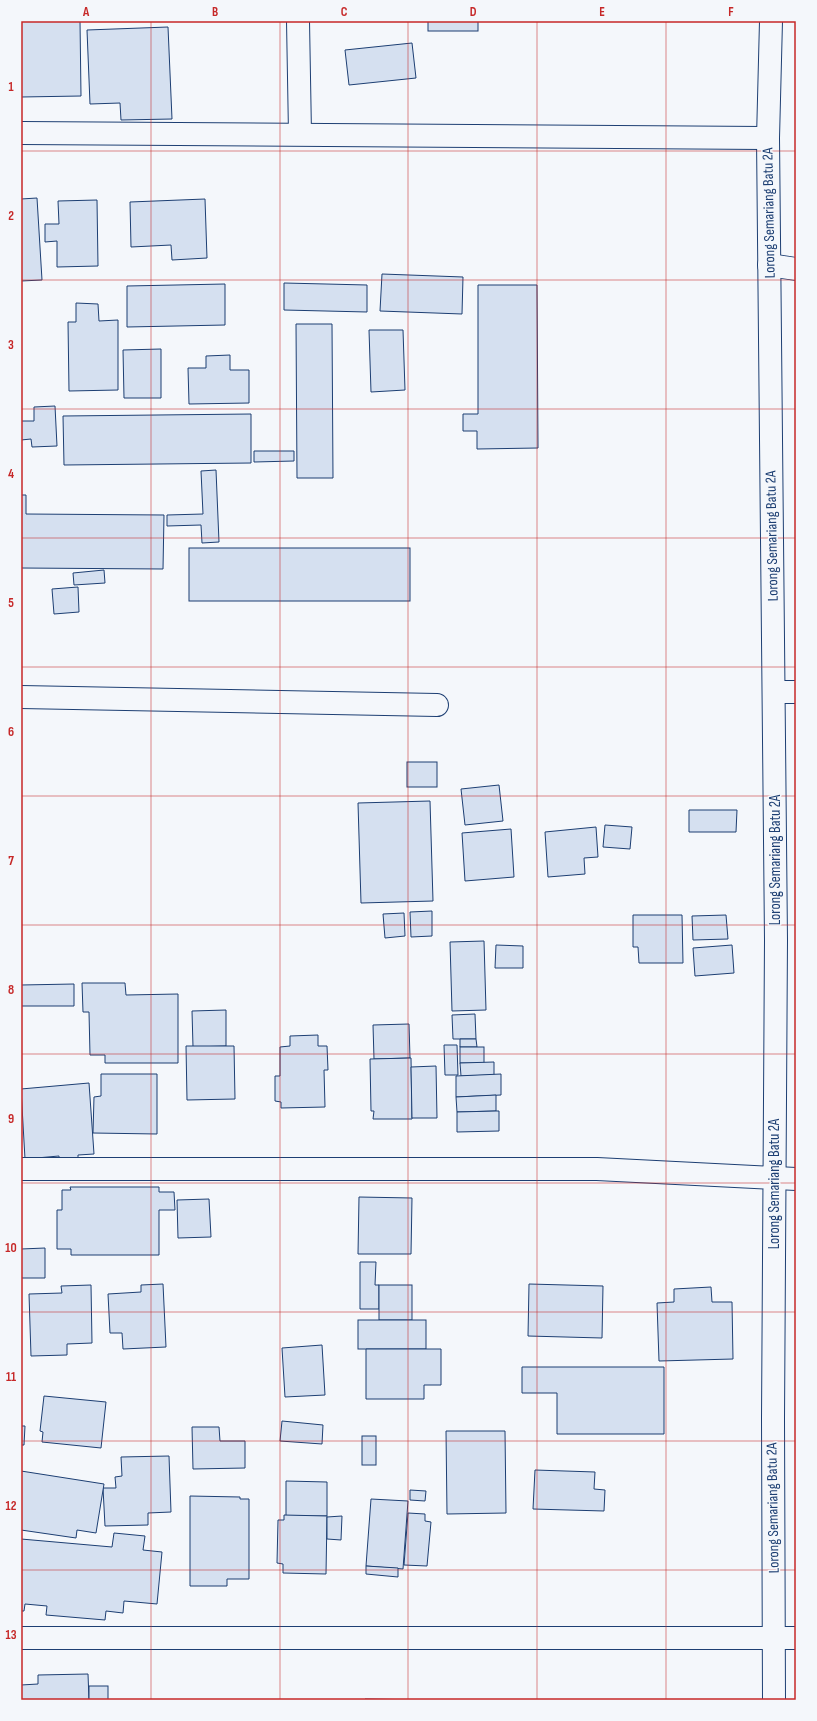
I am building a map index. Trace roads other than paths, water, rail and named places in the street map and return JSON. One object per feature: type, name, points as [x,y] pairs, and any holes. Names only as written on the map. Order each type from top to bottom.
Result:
[{"type":"street","points":[[298,21],[300,134]]},
{"type":"street","name":"Lorong Semariang Batu 2A","points":[[771,21],[768,138],[776,940],[773,1419],[785,1638],[774,1700]]},
{"type":"street","points":[[21,133],[768,138]]},
{"type":"street","points":[[769,265],[796,269]]},
{"type":"street","points":[[774,692],[796,692]]},
{"type":"street","points":[[21,697],[437,705]]},
{"type":"street","points":[[21,1169],[597,1169],[796,1179]]},
{"type":"street","points":[[21,1638],[785,1638]]}]
